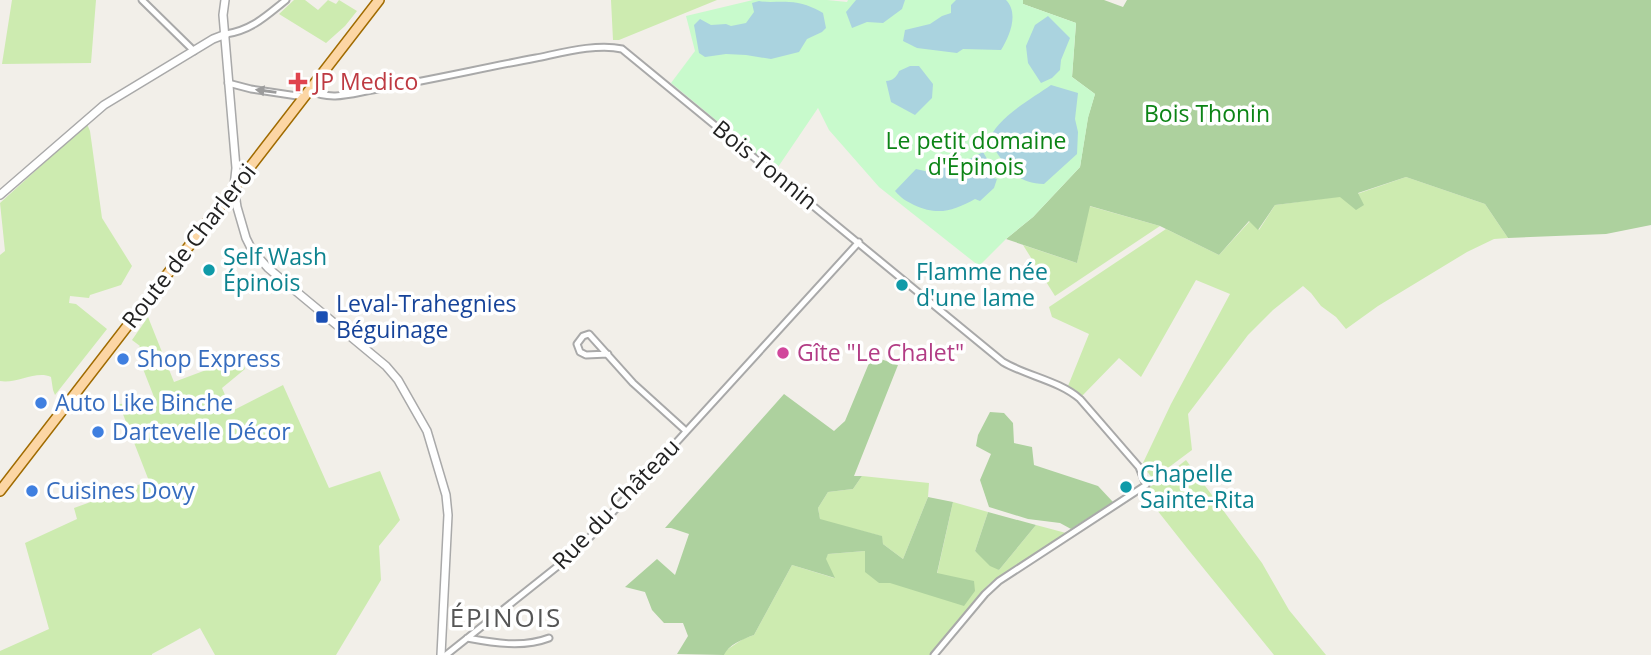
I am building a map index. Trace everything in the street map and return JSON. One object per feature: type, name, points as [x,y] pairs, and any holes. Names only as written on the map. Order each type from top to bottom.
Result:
[{"type":"main road","name":"Route de Charleroi","points":[[0,491],[379,0]]},
{"type":"street","points":[[142,0],[194,51]]},
{"type":"street","points":[[225,0],[223,15],[236,168],[234,187],[246,238],[261,261],[386,366],[427,431],[446,495],[448,516],[443,655]]},
{"type":"street","points":[[0,195],[104,105],[213,39],[246,30],[286,0]]},
{"type":"street","name":"Bois Tonnin","points":[[228,83],[251,89],[337,96],[565,52],[611,47],[622,49],[1003,362],[1073,393],[1139,467],[1146,485],[999,581],[934,655]]},
{"type":"street","name":"Rue du Château","points":[[443,655],[573,554],[859,243]]},
{"type":"street","name":"Rue du Château","points":[[608,354],[586,355],[580,352],[577,344],[583,336],[589,334],[608,354],[633,383],[686,431]]},
{"type":"street","points":[[467,638],[530,644],[549,638]]},
{"type":"green space","points":[[12,0],[96,0],[91,63],[2,64]]},
{"type":"green space","points":[[294,0],[305,0],[318,10],[328,0],[336,4],[339,0],[357,11],[326,43],[279,14]]},
{"type":"green space","points":[[611,0],[717,0],[619,40],[613,40]]},
{"type":"green space","name":"Le petit domaine d'Épinois","points":[[753,0],[1023,0],[1023,4],[1076,23],[1072,77],[1095,94],[1080,167],[1033,217],[979,266],[879,187],[829,130],[818,108],[776,170],[671,83],[695,51],[686,16]]},
{"type":"green space","name":"Bois Thonin","points":[[1023,0],[1104,0],[1123,7],[1127,0],[1651,0],[1651,225],[1606,234],[1508,238],[1485,204],[1406,177],[1358,193],[1364,205],[1356,210],[1340,197],[1275,205],[1258,230],[1249,221],[1219,255],[1160,226],[1090,206],[1077,263],[1006,239],[1033,217],[1080,167],[1088,117],[1095,94],[1072,77],[1076,23],[1023,4]]},
{"type":"green space","points":[[87,124],[102,218],[132,266],[121,285],[90,295],[89,298],[70,296],[69,303],[76,304],[107,329],[55,395],[51,377],[45,375],[0,381],[0,255],[5,251],[0,203]]},
{"type":"green space","points":[[1406,177],[1485,204],[1508,238],[1494,239],[1467,252],[1378,306],[1346,329],[1303,286],[1248,335],[1188,414],[1192,450],[1153,479],[1142,465],[1171,404],[1230,294],[1196,280],[1141,377],[1119,358],[1082,396],[1068,386],[1089,334],[1052,317],[1049,307],[1166,229],[1219,255],[1250,221],[1259,230],[1275,205],[1357,194]]},
{"type":"green space","points":[[1089,206],[1160,226],[1055,296],[1023,245],[1077,263]]},
{"type":"green space","points":[[148,317],[174,382],[241,357],[245,369],[222,388],[232,411],[283,385],[329,488],[380,471],[400,520],[379,546],[381,580],[336,655],[215,655],[200,628],[152,655],[0,655],[0,651],[49,629],[25,543],[77,519],[74,508],[149,481],[119,404],[156,402],[136,351],[140,346],[132,340]]},
{"type":"green space","points":[[872,356],[898,365],[854,476],[862,476],[853,489],[828,492],[818,508],[820,519],[882,536],[883,544],[903,559],[928,497],[953,502],[937,573],[974,581],[975,591],[964,606],[890,583],[879,583],[865,572],[865,551],[828,554],[826,559],[835,578],[792,565],[754,635],[732,645],[724,655],[677,654],[688,636],[683,623],[664,623],[652,610],[645,592],[625,587],[657,559],[675,575],[689,534],[665,528],[784,394],[834,431],[845,421]]},
{"type":"green space","points":[[990,412],[1004,413],[1013,423],[1014,443],[1032,447],[1034,465],[1098,486],[1113,502],[1071,529],[1060,523],[1028,519],[989,507],[980,480],[991,454],[976,446],[978,435]]},
{"type":"green space","points":[[1186,460],[1262,563],[1289,610],[1326,655],[1274,655],[1142,491]]},
{"type":"green space","points":[[862,476],[929,483],[928,497],[903,559],[883,544],[881,536],[820,520],[818,508],[828,492],[853,489]]},
{"type":"green space","points":[[953,502],[988,512],[975,551],[999,570],[1036,525],[1066,533],[989,584],[931,655],[724,655],[725,651],[743,639],[754,635],[792,565],[834,578],[825,559],[828,554],[865,551],[879,583],[937,574]]},
{"type":"green space","points":[[988,512],[1036,525],[999,570],[990,566],[975,551]]},
{"type":"water","points":[[856,0],[905,0],[902,9],[883,23],[867,22],[852,28],[846,12]]},
{"type":"water","points":[[956,0],[1006,0],[1013,18],[1001,50],[963,49],[957,53],[917,48],[903,41],[905,30],[930,24],[951,13],[951,5]]},
{"type":"water","points":[[793,2],[811,7],[823,13],[826,28],[807,39],[799,52],[771,59],[726,54],[705,57],[699,53],[694,25],[700,19],[711,25],[731,26],[746,23],[754,12],[752,3]]},
{"type":"water","points":[[1048,16],[1070,38],[1060,70],[1041,83],[1028,63],[1026,46],[1035,25]]},
{"type":"water","points":[[910,66],[919,66],[933,84],[932,98],[915,115],[891,102],[886,81]]},
{"type":"water","points":[[1051,85],[1078,93],[1075,119],[1078,132],[1077,154],[1044,184],[1034,183],[1011,171],[989,142],[992,133],[1006,117]]},
{"type":"water","points":[[983,152],[993,169],[989,177],[997,179],[994,188],[980,201],[975,199],[960,207],[938,211],[908,202],[895,191],[916,169],[929,172],[956,158],[968,160]]},
{"type":"place","name":"JP Medico","points":[[298,82]]},
{"type":"place","name":"Self Wash Épinois","points":[[209,270]]},
{"type":"place","name":"Flamme née d'une lame","points":[[902,285]]},
{"type":"place","name":"Leval-Trahegnies Béguinage","points":[[322,317]]},
{"type":"place","name":"Gîte \"Le Chalet\"","points":[[783,353]]},
{"type":"place","name":"Shop Express","points":[[123,359]]},
{"type":"place","name":"Auto Like Binche","points":[[41,403]]},
{"type":"place","name":"Dartevelle Décor","points":[[98,432]]},
{"type":"place","name":"Chapelle Sainte-Rita","points":[[1126,487]]},
{"type":"place","name":"Cuisines Dovy","points":[[32,491]]},
{"type":"district","name":"ÉPINOIS","points":[[506,618]]}]
